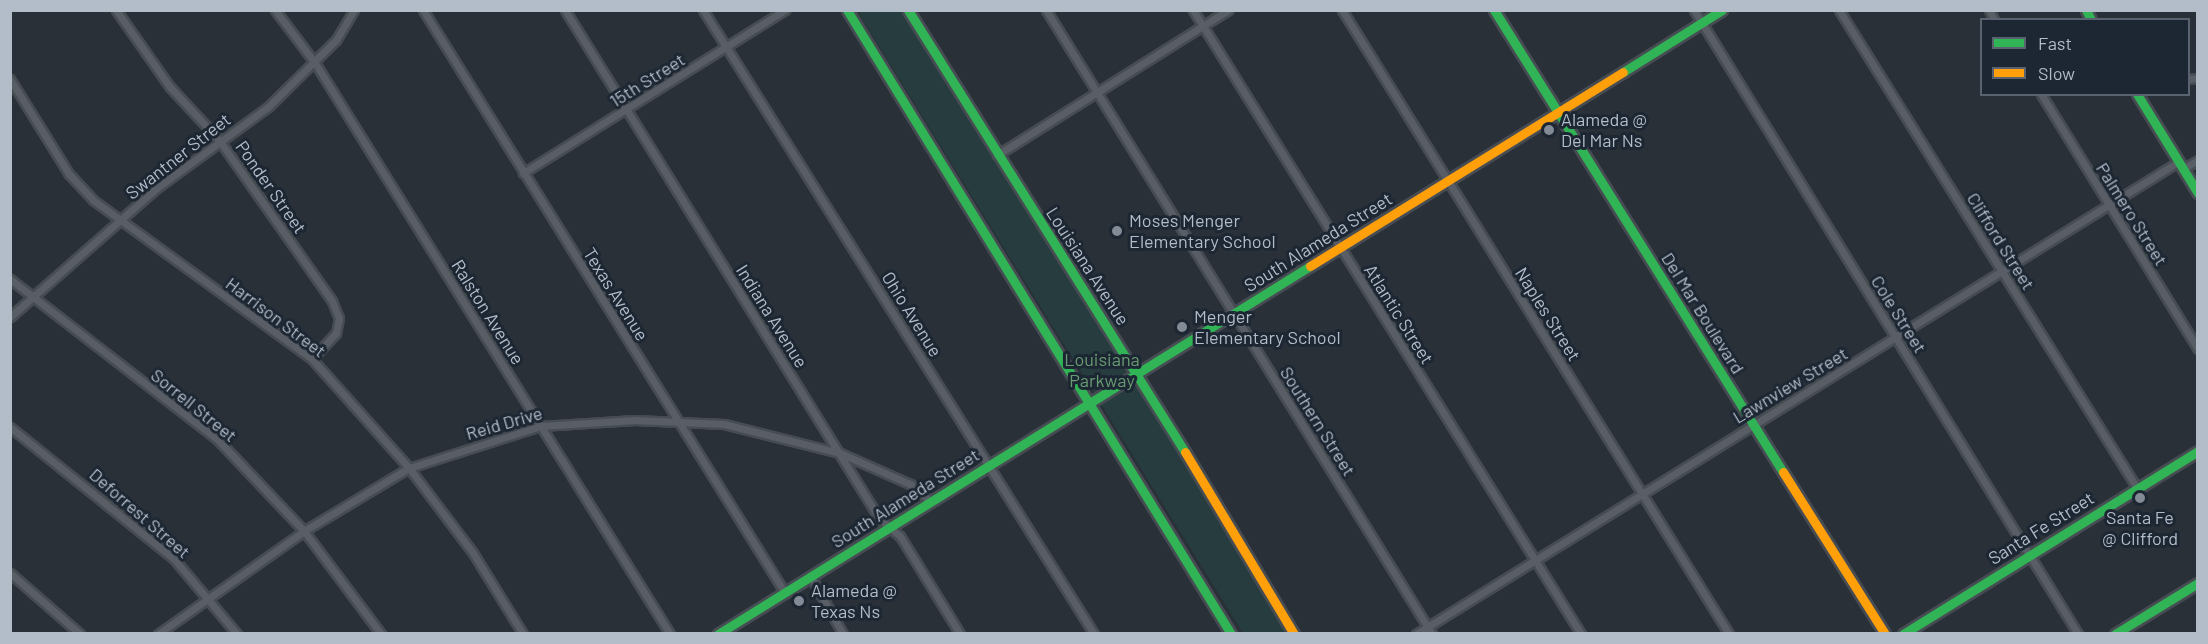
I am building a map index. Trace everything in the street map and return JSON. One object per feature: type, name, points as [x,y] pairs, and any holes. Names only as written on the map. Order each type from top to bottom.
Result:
[{"type":"main road","points":[[847,10],[1089,407],[1231,633]]},
{"type":"main road","name":"Louisiana Avenue","points":[[908,10],[997,155],[1138,375],[1294,633]]},
{"type":"main road","name":"Del Mar Boulevard","points":[[1494,10],[1556,113],[1885,633]]},
{"type":"main road","name":"South Alameda Street","points":[[718,633],[989,465],[1089,407],[1340,247],[1722,10]]},
{"type":"main road","points":[[2138,96],[2198,193]]},
{"type":"main road","name":"Santa Fe Street","points":[[1902,633],[2198,451]]},
{"type":"main road","points":[[2115,633],[2198,583]]},
{"type":"street","name":"Ponder Street","points":[[116,10],[170,87],[219,140],[332,300],[339,318],[336,333],[312,359]]},
{"type":"street","name":"Ralston Avenue","points":[[275,10],[315,63],[670,633]]},
{"type":"street","name":"Swantner Street","points":[[10,317],[119,221],[219,140],[269,106],[336,40],[354,10]]},
{"type":"street","name":"Texas Avenue","points":[[423,10],[785,593]]},
{"type":"street","name":"Indiana Avenue","points":[[565,10],[879,518],[900,536],[960,633]]},
{"type":"street","name":"Ohio Avenue","points":[[703,10],[1094,633]]},
{"type":"street","name":"15th Street","points":[[523,173],[785,10]]},
{"type":"street","name":"Southern Street","points":[[1046,10],[1430,630]]},
{"type":"street","name":"Atlantic Street","points":[[1193,10],[1581,633]]},
{"type":"street","points":[[997,155],[1228,10]]},
{"type":"street","name":"Naples Street","points":[[1342,10],[1729,633]]},
{"type":"street","name":"Cole Street","points":[[1694,10],[2078,633]]},
{"type":"street","name":"Clifford Street","points":[[1839,10],[2137,488]]},
{"type":"street","name":"Harrison Street","points":[[10,79],[69,174],[119,221],[312,359],[409,468],[473,554],[523,633]]},
{"type":"street","name":"Palmero Street","points":[[2042,96],[2198,350]]},
{"type":"street","name":"Lawnview Street","points":[[1416,633],[1430,630],[1534,559],[1753,423],[1896,339],[2109,204],[2180,165],[2198,160]]},
{"type":"street","name":"Sorrell Street","points":[[10,279],[32,299],[217,439],[304,531],[381,633]]},
{"type":"street","name":"Reid Drive","points":[[158,633],[304,531],[409,468],[541,426],[677,420],[724,424],[840,453],[910,484],[930,501]]},
{"type":"street","name":"Deforrest Street","points":[[10,427],[127,517],[174,559],[237,633]]},
{"type":"street","points":[[10,573],[80,633]]},
{"type":"street","points":[[811,577],[843,633]]},
{"type":"green space","name":"Louisiana Parkway","points":[[857,11],[903,11],[1290,633],[1243,633]]},
{"type":"traffic: fast","points":[[847,10],[1231,634]]},
{"type":"traffic: fast","points":[[908,10],[1185,452]]},
{"type":"traffic: fast","points":[[1494,10],[1783,472]]},
{"type":"traffic: fast","points":[[1623,72],[1722,10]]},
{"type":"traffic: fast","points":[[2086,10],[2090,18]]},
{"type":"traffic: fast","points":[[2138,96],[2198,193]]},
{"type":"traffic: fast","points":[[718,634],[1310,266]]},
{"type":"traffic: fast","points":[[1903,634],[2198,451]]},
{"type":"traffic: fast","points":[[2115,634],[2198,583]]},
{"type":"traffic: slow","points":[[1310,266],[1623,72]]},
{"type":"traffic: slow","points":[[1185,452],[1294,634]]},
{"type":"traffic: slow","points":[[1783,472],[1885,634]]},
{"type":"place","name":"Alameda @ Del Mar Ns","points":[[1549,130]]},
{"type":"place","name":"Moses Menger Elementary School","points":[[1117,231]]},
{"type":"place","name":"Menger Elementary School","points":[[1182,327]]},
{"type":"place","name":"Santa Fe @ Clifford","points":[[2140,498]]},
{"type":"place","name":"Alameda @ Texas Ns","points":[[799,601]]}]
